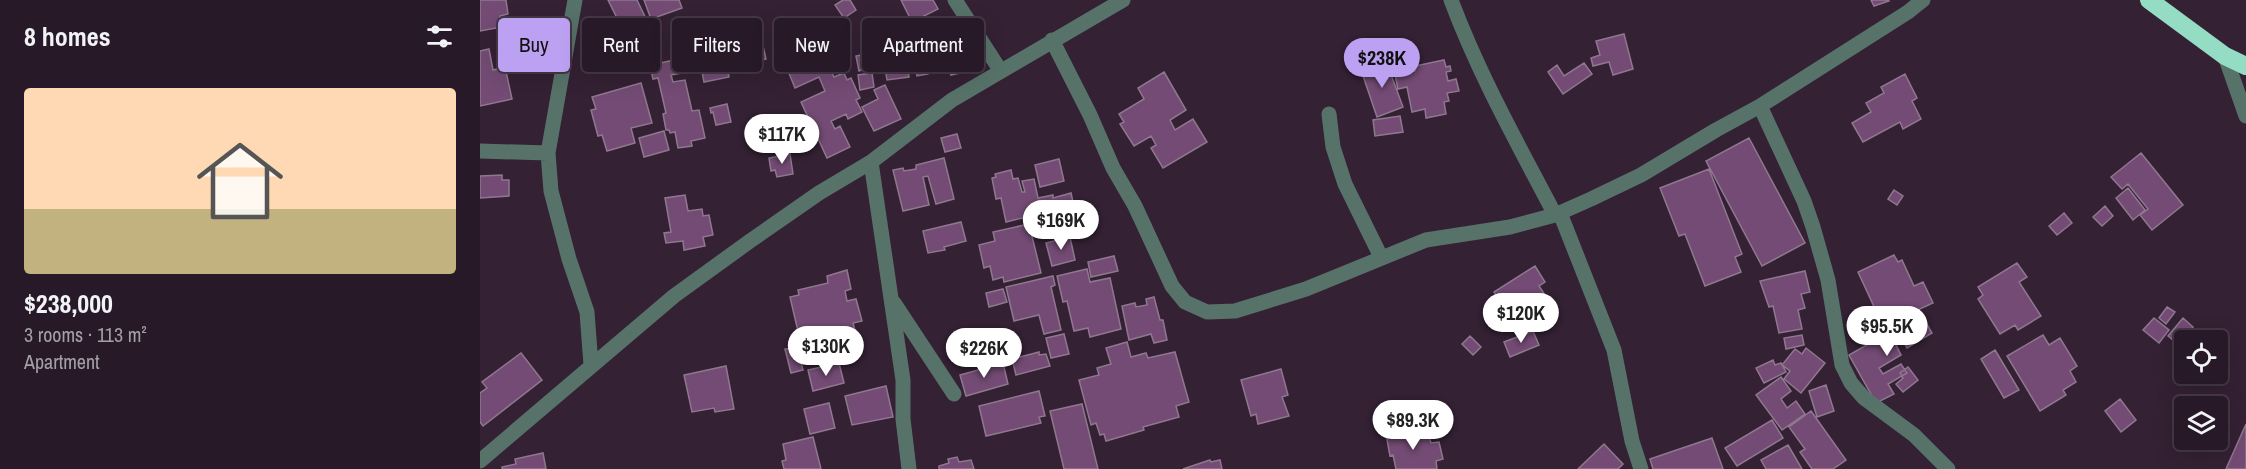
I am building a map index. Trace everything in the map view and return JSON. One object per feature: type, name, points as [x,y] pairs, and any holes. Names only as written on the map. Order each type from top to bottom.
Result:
[{"type":"highway","points":[[2149,0],[2225,56],[2246,66]]},
{"type":"street","points":[[575,0],[548,153],[551,191],[569,259],[587,312],[591,365]]},
{"type":"street","points":[[955,0],[1000,70]]},
{"type":"street","points":[[480,461],[674,296],[819,194],[871,162],[952,100],[1123,0]]},
{"type":"street","points":[[1451,0],[1465,37],[1491,92],[1557,214],[1614,350],[1632,441],[1641,469]]},
{"type":"street","points":[[1052,40],[1090,115],[1113,168],[1135,206],[1172,286],[1185,302],[1207,312],[1235,311],[1306,289],[1426,240],[1510,227],[1557,214],[1641,175],[1760,106],[1908,12],[1923,0]]},
{"type":"street","points":[[2225,56],[2246,116]]},
{"type":"street","points":[[1760,106],[1804,201],[1813,226],[1828,280],[1842,365],[1851,382],[1864,398],[1914,435],[1948,469]]},
{"type":"street","points":[[1329,114],[1333,147],[1345,184],[1381,257]]},
{"type":"street","points":[[480,151],[548,153]]},
{"type":"street","points":[[871,162],[903,380],[903,419],[909,469]]},
{"type":"street","points":[[892,300],[954,394]]},
{"type":"building","points":[[480,0],[506,0],[508,14],[498,18],[498,28],[480,31]]},
{"type":"building","points":[[608,0],[637,0],[646,18],[617,18]]},
{"type":"building","points":[[644,0],[679,0],[682,8],[651,18]]},
{"type":"building","points":[[843,0],[850,0],[856,10],[844,18],[835,5]]},
{"type":"building","points":[[901,0],[933,0],[938,9],[920,18],[910,18]]},
{"type":"building","points":[[1871,0],[1888,0],[1889,1],[1874,6]]},
{"type":"building","points":[[1624,34],[1633,69],[1613,75],[1609,62],[1593,66],[1591,58],[1600,55],[1596,41]]},
{"type":"building","points":[[762,42],[766,59],[762,60]]},
{"type":"building","points":[[489,49],[493,70],[498,69],[498,72],[506,72],[512,99],[480,106],[480,51]]},
{"type":"building","points":[[862,55],[862,70],[859,71],[856,56]]},
{"type":"building","points":[[672,60],[672,72],[687,72],[671,75],[673,82],[685,80],[692,111],[699,110],[705,138],[691,141],[692,146],[678,148],[675,132],[670,133],[666,130],[663,114],[666,113],[658,78],[653,79],[652,72],[660,72],[660,63]]},
{"type":"building","points":[[1444,60],[1446,67],[1450,66],[1451,71],[1446,72],[1448,81],[1456,79],[1459,91],[1447,93],[1449,101],[1444,102],[1446,114],[1426,118],[1425,109],[1412,112],[1407,87],[1398,89],[1395,75],[1415,71],[1415,66]]},
{"type":"building","points":[[1386,61],[1403,107],[1377,117],[1361,70]]},
{"type":"building","points":[[1584,63],[1592,74],[1563,94],[1548,72],[1557,65],[1564,76]]},
{"type":"building","points":[[702,72],[728,72],[729,77],[704,82]]},
{"type":"building","points":[[788,72],[832,72],[834,77],[844,73],[847,80],[851,78],[860,98],[856,100],[862,112],[848,119],[846,114],[831,121],[835,129],[840,126],[850,147],[827,158],[801,102],[825,91],[819,77],[795,88]]},
{"type":"building","points":[[886,72],[908,72],[909,77],[887,80]]},
{"type":"building","points":[[916,72],[928,72],[928,74],[917,76]]},
{"type":"building","points":[[1164,72],[1186,110],[1170,120],[1175,130],[1193,119],[1207,142],[1163,168],[1151,148],[1156,145],[1151,136],[1134,146],[1120,124],[1124,122],[1119,114],[1144,99],[1138,88]]},
{"type":"building","points":[[872,73],[874,87],[860,90],[858,75]]},
{"type":"building","points":[[1905,74],[1917,98],[1912,101],[1921,119],[1903,129],[1900,122],[1863,142],[1852,123],[1871,112],[1866,103],[1884,93],[1881,87]]},
{"type":"building","points":[[641,83],[652,123],[631,128],[635,143],[607,151],[602,135],[598,136],[591,110],[596,109],[592,97]]},
{"type":"building","points":[[885,85],[901,119],[874,131],[862,107],[878,99],[874,90]]},
{"type":"building","points":[[727,104],[731,122],[716,125],[710,108]]},
{"type":"building","points":[[1400,116],[1403,132],[1375,136],[1373,120]]},
{"type":"building","points":[[664,131],[669,150],[644,157],[639,138]]},
{"type":"building","points":[[957,134],[961,148],[945,152],[941,138]]},
{"type":"building","points":[[1749,138],[1805,243],[1762,266],[1706,161]]},
{"type":"building","points":[[2141,153],[2183,205],[2152,230],[2140,215],[2148,209],[2128,184],[2122,189],[2111,177]]},
{"type":"building","points":[[790,154],[793,174],[777,177],[775,170],[771,171],[769,158]]},
{"type":"building","points":[[944,158],[954,199],[936,204],[928,176],[923,177],[929,205],[903,211],[893,170],[916,169],[916,165]]},
{"type":"building","points":[[1059,159],[1064,181],[1040,187],[1035,165]]},
{"type":"building","points":[[1709,169],[1742,254],[1735,257],[1741,272],[1705,286],[1685,234],[1679,236],[1660,188]]},
{"type":"building","points":[[1011,170],[1013,179],[1018,178],[1022,192],[1025,192],[1022,181],[1034,179],[1038,198],[1053,195],[1053,198],[1071,193],[1074,206],[1080,204],[1086,228],[1045,238],[1039,214],[1006,222],[1001,198],[996,199],[992,178],[996,177],[995,174]]},
{"type":"building","points":[[502,175],[502,180],[509,180],[509,196],[480,198],[480,176]]},
{"type":"building","points":[[2128,188],[2145,210],[2133,220],[2116,198]]},
{"type":"building","points":[[1894,190],[1903,196],[1897,205],[1888,199]]},
{"type":"building","points":[[685,195],[688,211],[702,209],[703,216],[709,215],[713,235],[703,237],[705,246],[684,250],[683,241],[666,243],[664,233],[671,232],[665,198]]},
{"type":"building","points":[[2105,206],[2113,216],[2102,226],[2093,217]]},
{"type":"building","points":[[2064,213],[2072,223],[2057,235],[2049,226]]},
{"type":"building","points":[[961,222],[966,241],[944,247],[945,250],[928,253],[923,231]]},
{"type":"building","points":[[1029,224],[1041,273],[1004,282],[1003,277],[993,280],[990,266],[984,268],[979,245],[995,241],[993,232]]},
{"type":"building","points":[[1070,237],[1075,260],[1052,266],[1046,243]]},
{"type":"building","points":[[1894,255],[1898,262],[1902,260],[1914,286],[1923,282],[1933,303],[1883,326],[1858,272]]},
{"type":"building","points":[[1114,256],[1118,271],[1091,277],[1088,262]]},
{"type":"building","points":[[2017,263],[2027,277],[2019,282],[2041,316],[2018,330],[2015,325],[2000,334],[1978,299],[1983,295],[1978,287]]},
{"type":"building","points":[[1535,266],[1545,282],[1539,286],[1549,301],[1514,324],[1494,292]]},
{"type":"building","points":[[1087,269],[1090,282],[1110,278],[1121,329],[1090,337],[1088,328],[1074,331],[1067,301],[1063,302],[1057,276]]},
{"type":"building","points":[[847,270],[851,289],[845,291],[847,301],[856,299],[862,321],[853,323],[855,331],[801,344],[790,297],[799,295],[798,290],[828,283],[827,276]]},
{"type":"building","points":[[1805,271],[1810,292],[1801,294],[1805,308],[1798,310],[1802,329],[1779,333],[1773,306],[1769,307],[1760,281]]},
{"type":"building","points":[[1053,276],[1055,285],[1051,287],[1061,330],[1044,334],[1039,315],[1014,321],[1006,287]]},
{"type":"building","points":[[1003,289],[1007,302],[989,307],[986,293]]},
{"type":"building","points":[[1154,297],[1160,320],[1163,320],[1167,340],[1154,343],[1151,334],[1129,340],[1122,306],[1135,303],[1136,307],[1147,305],[1146,299]]},
{"type":"building","points":[[2167,307],[2175,312],[2166,324],[2159,318]]},
{"type":"building","points":[[1921,314],[1932,333],[1907,348],[1903,341],[1896,345],[1901,355],[1879,368],[1883,374],[1901,364],[1907,373],[1888,384],[1894,394],[1876,403],[1849,355]]},
{"type":"building","points":[[2154,318],[2169,330],[2159,343],[2143,330]]},
{"type":"building","points":[[2183,318],[2193,327],[2190,330],[2174,330],[2174,341],[2168,336]]},
{"type":"building","points":[[1533,331],[1539,345],[1510,357],[1504,342]]},
{"type":"building","points":[[1064,334],[1069,354],[1051,358],[1046,338]]},
{"type":"building","points":[[1802,335],[1804,345],[1786,349],[1784,338]]},
{"type":"building","points":[[2043,335],[2049,345],[2060,338],[2077,366],[2070,371],[2076,382],[2063,390],[2066,395],[2040,411],[2007,356]]},
{"type":"building","points":[[1470,336],[1481,347],[1473,355],[1462,344]]},
{"type":"building","points":[[1127,342],[1131,357],[1146,353],[1148,358],[1175,352],[1189,402],[1176,406],[1179,417],[1106,441],[1104,434],[1100,435],[1096,423],[1091,425],[1079,380],[1099,375],[1097,368],[1111,364],[1106,348]]},
{"type":"building","points":[[797,347],[803,370],[791,373],[785,349]]},
{"type":"building","points":[[1806,348],[1825,363],[1801,393],[1784,379],[1790,371],[1782,365],[1795,349],[1802,354]]},
{"type":"building","points":[[1995,350],[2019,390],[2004,398],[1981,359]]},
{"type":"building","points":[[1039,352],[1039,355],[1046,354],[1050,366],[1016,375],[1012,359]]},
{"type":"building","points":[[521,353],[542,380],[483,426],[480,422],[480,393],[487,388],[482,382]]},
{"type":"building","points":[[1773,360],[1775,365],[1781,363],[1786,372],[1764,383],[1756,368]]},
{"type":"building","points":[[839,363],[844,383],[813,391],[808,370]]},
{"type":"building","points":[[1003,363],[1008,384],[966,396],[960,375]]},
{"type":"building","points":[[726,366],[734,409],[715,412],[714,408],[692,412],[684,375]]},
{"type":"building","points":[[1908,367],[1918,380],[1903,392],[1896,384],[1903,378],[1900,373]]},
{"type":"building","points":[[1281,369],[1288,395],[1282,397],[1289,416],[1258,424],[1256,414],[1251,416],[1241,380]]},
{"type":"building","points":[[1781,377],[1791,391],[1781,399],[1787,408],[1796,401],[1805,414],[1782,430],[1756,395]]},
{"type":"building","points":[[1826,385],[1834,411],[1817,417],[1809,391]]},
{"type":"building","points":[[886,386],[893,417],[852,425],[845,396]]},
{"type":"building","points":[[1039,391],[1045,416],[1039,417],[1041,423],[986,436],[979,406]]},
{"type":"building","points":[[2120,399],[2136,420],[2121,432],[2105,411]]},
{"type":"building","points":[[829,403],[835,428],[810,434],[804,409]]},
{"type":"building","points":[[1082,404],[1098,469],[1064,469],[1050,411]]},
{"type":"building","points":[[1811,411],[1846,460],[1833,469],[1812,469],[1800,452],[1805,449],[1789,427]]},
{"type":"building","points":[[1772,420],[1783,438],[1737,466],[1725,448]]},
{"type":"building","points":[[2246,424],[2246,469],[2226,469]]},
{"type":"building","points":[[1412,429],[1414,439],[1429,436],[1431,443],[1439,442],[1443,459],[1436,461],[1437,469],[1396,469],[1393,455],[1390,456],[1386,434]]},
{"type":"building","points":[[813,437],[821,469],[784,469],[782,461],[786,460],[783,444]]},
{"type":"building","points":[[1712,438],[1723,469],[1653,469],[1650,459]]},
{"type":"building","points":[[1604,444],[1623,464],[1618,469],[1578,469]]},
{"type":"building","points":[[1788,445],[1802,469],[1766,469],[1761,460]]},
{"type":"building","points":[[543,453],[546,469],[502,469],[502,467],[516,464],[515,459]]},
{"type":"building","points":[[957,457],[959,462],[971,460],[974,469],[939,469],[939,466],[949,463],[948,459]]},
{"type":"building","points":[[1210,460],[1211,462],[1220,460],[1222,469],[1183,469]]}]
